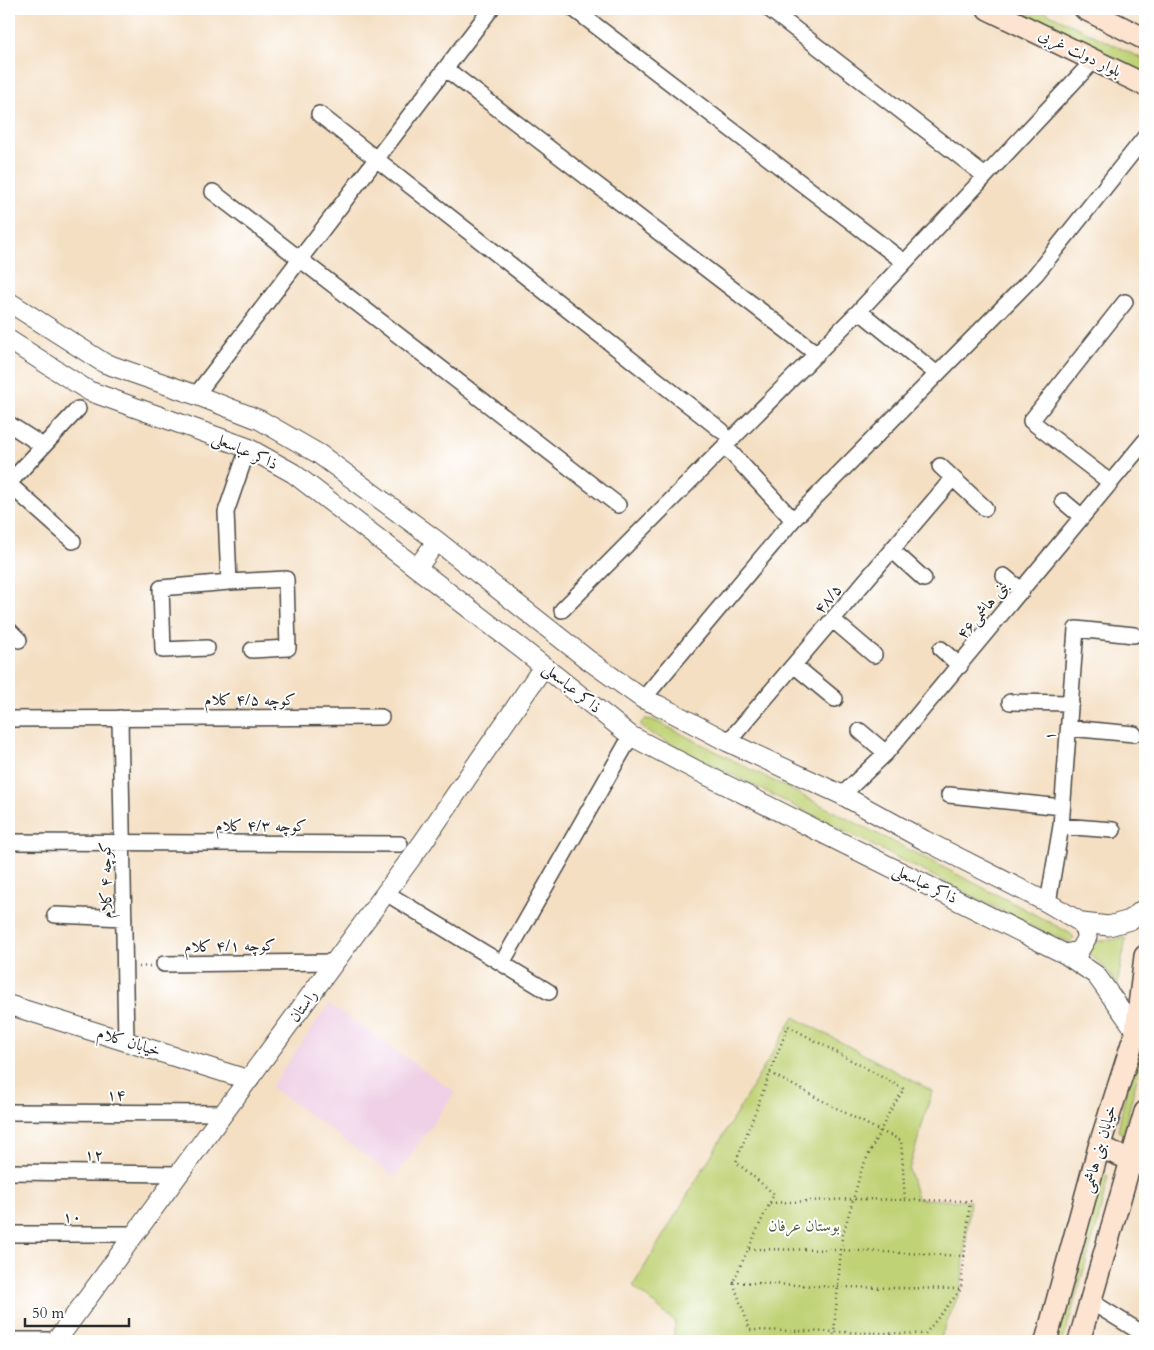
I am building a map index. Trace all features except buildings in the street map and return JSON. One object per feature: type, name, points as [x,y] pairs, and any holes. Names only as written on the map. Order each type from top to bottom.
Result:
[{"type":"main road","name":"بلوار دولت غربی","points":[[988,9],[1145,84]]},
{"type":"main road","points":[[1085,9],[1145,39]]},
{"type":"main road","name":"خیابان بنی هاشمی","points":[[1046,1341],[1099,1147],[1136,1031],[1145,956]]},
{"type":"main road","points":[[1079,1341],[1090,1301],[1138,1165],[1145,1112]]},
{"type":"main road","points":[[1099,1147],[1138,1165]]},
{"type":"street","points":[[196,395],[492,9]]},
{"type":"street","points":[[574,9],[904,262]]},
{"type":"street","points":[[769,9],[985,176]]},
{"type":"street","points":[[562,610],[723,439],[817,354],[859,311],[1095,59]]},
{"type":"street","points":[[446,69],[817,354]]},
{"type":"street","points":[[319,114],[723,439],[793,520]]},
{"type":"street","points":[[643,699],[793,520],[1036,274],[1145,137]]},
{"type":"street","points":[[212,192],[618,505]]},
{"type":"street","name":"ذاکر عباسعلی","points":[[9,302],[104,363],[196,395],[260,420],[319,454],[437,540],[587,658],[643,699],[728,742],[842,795],[924,840],[1048,903],[1082,923],[1109,926],[1130,920],[1145,908]]},
{"type":"street","points":[[1111,483],[1031,421],[1125,302]]},
{"type":"street","points":[[859,311],[937,374]]},
{"type":"street","name":"ذاکر عباسعلی","points":[[9,340],[89,391],[248,448],[293,473],[544,666],[631,736],[1065,954],[1096,975],[1136,1031]]},
{"type":"street","points":[[73,541],[9,483],[78,409]]},
{"type":"street","points":[[9,424],[43,446]]},
{"type":"street","name":"بنی هاشمی۴۶","points":[[842,795],[886,753],[1145,441]]},
{"type":"street","points":[[229,582],[226,512],[248,448]]},
{"type":"street","points":[[940,466],[986,508]]},
{"type":"street","name":"۴۸/۵","points":[[728,742],[795,666],[953,478]]},
{"type":"street","points":[[1063,500],[1082,517]]},
{"type":"street","points":[[416,568],[437,540]]},
{"type":"street","points":[[892,550],[924,579]]},
{"type":"street","points":[[1004,576],[1022,591]]},
{"type":"street","points":[[207,648],[163,650],[161,588],[286,579],[288,648],[252,650]]},
{"type":"street","points":[[833,620],[874,655]]},
{"type":"street","name":"۱","points":[[1048,903],[1061,826],[1076,629],[1134,635]]},
{"type":"street","points":[[941,649],[960,666]]},
{"type":"street","name":"راستان","points":[[56,1341],[423,842],[544,666]]},
{"type":"street","points":[[795,666],[835,699]]},
{"type":"street","points":[[1010,702],[1070,703]]},
{"type":"street","name":"کوچه ۴/۵ کلام","points":[[9,719],[381,717]]},
{"type":"street","name":"کوچه ۴ کلام","points":[[120,718],[126,1042]]},
{"type":"street","points":[[1069,728],[1134,734]]},
{"type":"street","points":[[860,731],[886,753]]},
{"type":"street","points":[[502,963],[631,736]]},
{"type":"street","points":[[949,795],[1062,806]]},
{"type":"street","points":[[1061,826],[1113,830]]},
{"type":"street","name":"کوچه ۴/۳ کلام","points":[[9,842],[400,844]]},
{"type":"street","points":[[386,893],[549,992]]},
{"type":"street","points":[[55,915],[124,918]]},
{"type":"street","points":[[1065,954],[1080,950],[1087,937],[1082,923]]},
{"type":"street","name":"کوچه ۴/۱ کلام","points":[[164,964],[335,962]]},
{"type":"street","name":"خیابان کلام","points":[[9,1005],[248,1080]]},
{"type":"street","name":"۱۴","points":[[9,1112],[224,1113]]},
{"type":"street","name":"۱۲","points":[[9,1172],[179,1174]]},
{"type":"street","name":"۱۰","points":[[9,1234],[135,1234]]},
{"type":"street","points":[[1090,1301],[1145,1335]]},
{"type":"street","points":[[9,1340],[56,1341]]},
{"type":"path","name":"کوچه ۴/۱ کلام","points":[[125,968],[164,964]]},
{"type":"path","points":[[770,1203],[853,1199],[970,1201],[961,1289],[925,1334],[834,1332],[750,1330],[733,1282],[774,1194],[736,1162],[788,1026],[904,1089],[889,1113],[862,1168],[853,1199],[842,1238],[838,1287],[834,1332],[833,1341]]},
{"type":"path","points":[[770,1073],[880,1131],[901,1140],[905,1200]]},
{"type":"path","points":[[748,1249],[841,1250],[965,1256]]},
{"type":"path","points":[[733,1282],[838,1287],[961,1289]]},
{"type":"shaded area","points":[[329,1004],[455,1092],[395,1177],[271,1087]]},
{"type":"green space","points":[[1014,9],[1039,9],[1145,60],[1145,73]]},
{"type":"green space","points":[[645,719],[653,720],[666,726],[1017,905],[1071,934],[1074,939],[1070,942],[1044,932],[646,731],[640,724]]},
{"type":"green space","points":[[1126,938],[1117,986],[1105,967],[1085,951],[1092,942]]},
{"type":"green space","points":[[1145,996],[1145,1045],[1123,1134],[1118,1131]]},
{"type":"green space","name":"بوستان عرفان","points":[[794,1017],[932,1091],[909,1170],[917,1199],[970,1201],[961,1289],[939,1341],[673,1341],[675,1322],[633,1286]]},
{"type":"green space","points":[[1100,1174],[1108,1176],[1098,1221],[1063,1341],[1053,1341]]}]
